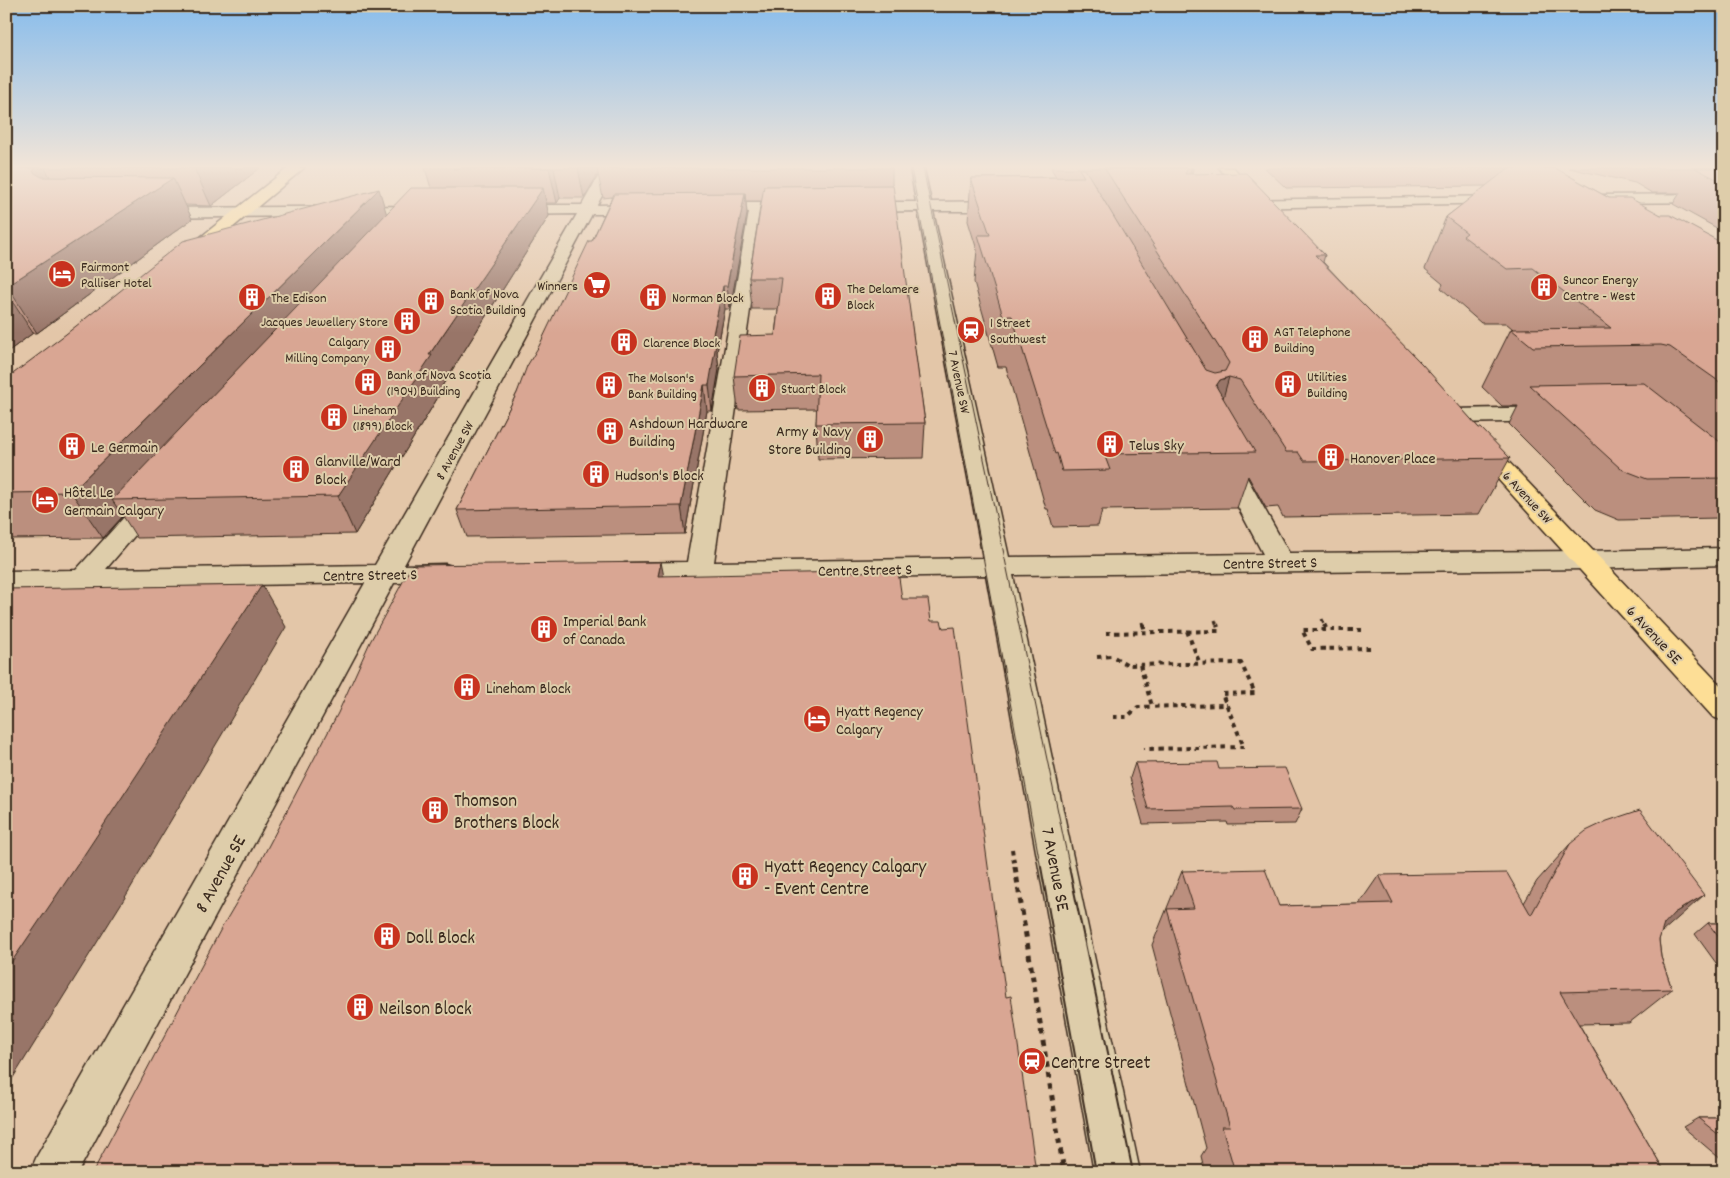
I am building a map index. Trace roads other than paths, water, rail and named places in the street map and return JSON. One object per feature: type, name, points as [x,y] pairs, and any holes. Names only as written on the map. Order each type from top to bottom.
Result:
[{"type":"main road","points":[[175,267],[228,223]]},
{"type":"main road","points":[[1276,223],[1279,226]]},
{"type":"main road","name":"6 Avenue SW","points":[[1447,409],[1587,560]]},
{"type":"main road","name":"6 Avenue SE","points":[[1587,560],[1724,709]]},
{"type":"street","points":[[400,228],[405,223]]},
{"type":"street","name":"8 Avenue SW","points":[[386,574],[580,223]]},
{"type":"street","points":[[699,571],[755,223]]},
{"type":"street","name":"7 Avenue SW","points":[[927,223],[998,567]]},
{"type":"street","points":[[1447,409],[1576,414]]},
{"type":"street","points":[[1214,439],[1281,562]]},
{"type":"street","points":[[83,579],[166,487]]},
{"type":"street","name":"Centre Street S","points":[[600,572],[1281,562],[1587,560],[1724,556]]},
{"type":"street","name":"7 Avenue SE","points":[[998,567],[1117,1172]]},
{"type":"street","name":"Centre Street S","points":[[6,580],[472,573]]},
{"type":"street","name":"8 Avenue SE","points":[[53,1172],[386,574]]},
{"type":"tram line","points":[[921,223],[1041,869]]},
{"type":"tram line","points":[[935,223],[1070,869]]},
{"type":"tram line","points":[[1041,867],[1096,1172]]},
{"type":"tram line","points":[[1069,867],[1133,1172]]},
{"type":"place","name":"Fairmont Palliser Hotel","points":[[62,274]]},
{"type":"place","name":"Winners","points":[[597,285]]},
{"type":"place","name":"Suncor Energy Centre - West","points":[[1544,287]]},
{"type":"place","name":"The Delamere Block","points":[[828,296]]},
{"type":"place","name":"The Edison","points":[[252,297]]},
{"type":"place","name":"Norman Block","points":[[653,297]]},
{"type":"place","name":"Bank of Nova Scotia Building","points":[[431,301]]},
{"type":"place","name":"Jacques Jewellery Store","points":[[407,321]]},
{"type":"place","name":"1 Street Southwest","points":[[971,330]]},
{"type":"place","name":"AGT Telephone Building","points":[[1255,339]]},
{"type":"place","name":"Clarence Block","points":[[624,342]]},
{"type":"place","name":"Calgary Milling Company","points":[[388,349]]},
{"type":"place","name":"Bank of Nova Scotia (1904) Building","points":[[368,382]]},
{"type":"place","name":"Utilities Building","points":[[1288,384]]},
{"type":"place","name":"The Molson's Bank Building","points":[[609,385]]},
{"type":"place","name":"Stuart Block","points":[[762,388]]},
{"type":"place","name":"Lineham (1899) Block","points":[[334,417]]},
{"type":"place","name":"Ashdown Hardware Building","points":[[610,431]]},
{"type":"place","name":"Army & Navy Store Building","points":[[870,439]]},
{"type":"place","name":"Telus Sky","points":[[1110,444]]},
{"type":"place","name":"Le Germain","points":[[72,446]]},
{"type":"place","name":"Hanover Place","points":[[1331,457]]},
{"type":"place","name":"Glanville/Ward Block","points":[[296,469]]},
{"type":"place","name":"Hudson's Block","points":[[596,474]]},
{"type":"place","name":"Hôtel Le Germain Calgary","points":[[45,500]]},
{"type":"place","name":"Imperial Bank of Canada","points":[[544,629]]},
{"type":"place","name":"Lineham Block","points":[[467,687]]},
{"type":"place","name":"Hyatt Regency Calgary","points":[[817,719]]},
{"type":"place","name":"Thomson Brothers Block","points":[[435,810]]},
{"type":"place","name":"Hyatt Regency Calgary - Event Centre","points":[[745,876]]},
{"type":"place","name":"Doll Block","points":[[387,936]]},
{"type":"place","name":"Neilson Block","points":[[360,1007]]},
{"type":"place","name":"Centre Street","points":[[1032,1061]]}]
